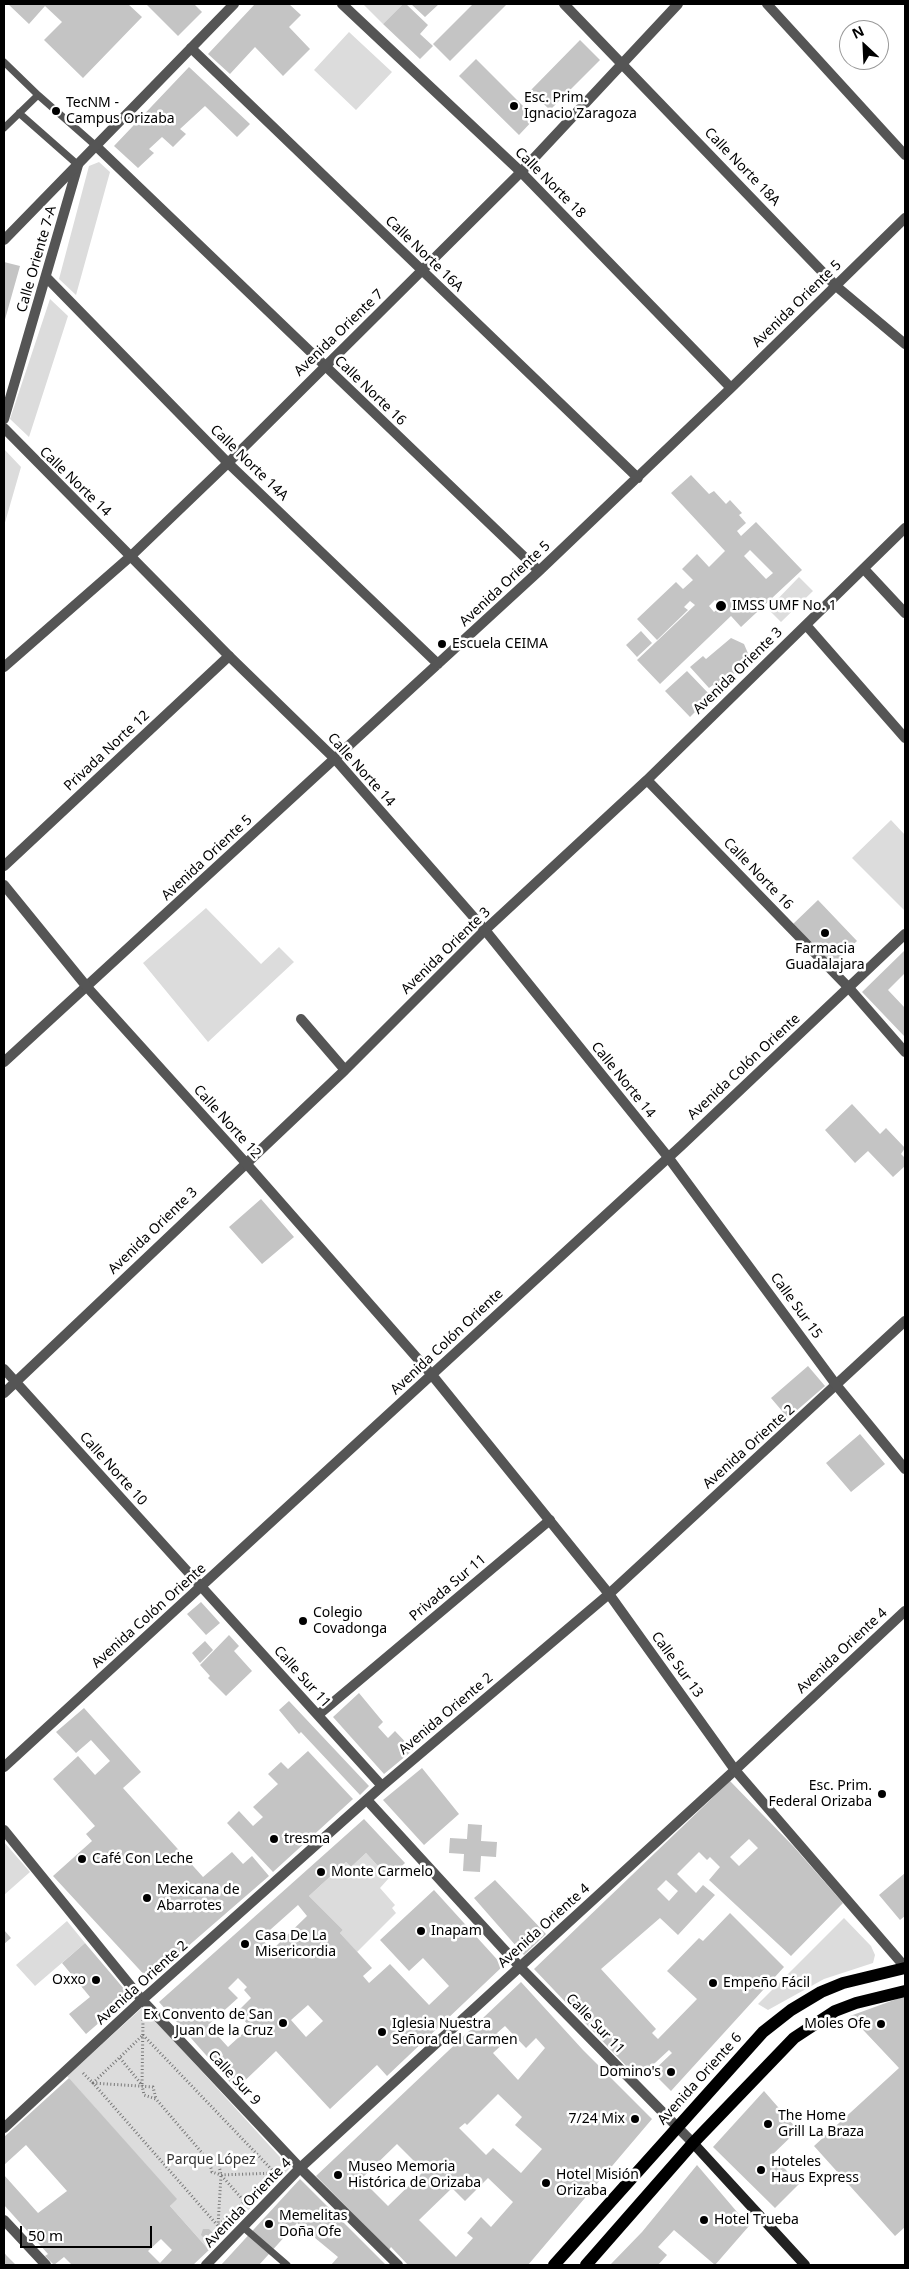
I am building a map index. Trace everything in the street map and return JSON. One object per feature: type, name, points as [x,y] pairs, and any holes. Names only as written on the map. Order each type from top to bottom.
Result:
[{"type":"main road","name":"Avenida Oriente 6","points":[[554,2265],[763,2032],[791,2010],[821,1992],[843,1982],[905,1968]]},
{"type":"main road","points":[[586,2265],[693,2144],[782,2050],[807,2029],[835,2011],[856,2003],[905,1990]]},
{"type":"main road","name":"Calle Sur 11","points":[[693,2144],[804,2265]]},
{"type":"street","points":[[4,240],[234,4]]},
{"type":"street","name":"Calle Norte 18","points":[[342,4],[521,172],[731,388]]},
{"type":"street","name":"Calle Norte 18A","points":[[564,4],[623,63],[836,286],[905,344]]},
{"type":"street","name":"Avenida Oriente 7","points":[[4,667],[131,556],[228,463],[521,172],[678,4]]},
{"type":"street","points":[[767,4],[905,155]]},
{"type":"street","name":"Calle Norte 16A","points":[[191,48],[638,478]]},
{"type":"street","name":"Calle Norte 16","points":[[96,146],[539,571]]},
{"type":"street","name":"Calle Oriente 7-A","points":[[4,418],[78,165]]},
{"type":"street","name":"Avenida Oriente 5","points":[[4,1062],[539,571],[638,478],[905,218]]},
{"type":"street","name":"Calle Norte 14A","points":[[46,277],[228,463],[438,664]]},
{"type":"street","name":"Calle Norte 14","points":[[4,428],[229,656],[334,758],[485,930],[668,1157]]},
{"type":"street","name":"Avenida Oriente 3","points":[[4,1393],[245,1162],[345,1070],[485,930],[647,780],[905,528]]},
{"type":"street","points":[[864,568],[905,613]]},
{"type":"street","points":[[806,625],[905,738]]},
{"type":"street","name":"Privada Norte 12","points":[[4,866],[229,656]]},
{"type":"street","name":"Calle Norte 16","points":[[647,780],[849,988],[905,1052]]},
{"type":"street","name":"Calle Norte 12","points":[[4,885],[86,987],[245,1162],[432,1375]]},
{"type":"street","name":"Avenida Colón Oriente","points":[[4,1767],[668,1157],[905,934]]},
{"type":"street","points":[[301,1019],[345,1070]]},
{"type":"street","name":"Calle Sur 15","points":[[668,1157],[837,1386],[905,1468]]},
{"type":"street","name":"Avenida Oriente 2","points":[[4,2128],[142,2000],[382,1786],[609,1594],[837,1386],[905,1321]]},
{"type":"street","name":"Calle Norte 10","points":[[4,1369],[202,1587]]},
{"type":"street","name":"Calle Sur 13","points":[[432,1375],[609,1594],[735,1770],[905,1968]]},
{"type":"street","name":"Privada Sur 11","points":[[318,1715],[550,1520]]},
{"type":"street","name":"Calle Sur 11","points":[[202,1587],[382,1786]]},
{"type":"street","name":"Avenida Oriente 4","points":[[206,2265],[300,2168],[735,1770],[905,1611]]},
{"type":"street","name":"Calle Sur 11","points":[[367,1800],[520,1967],[693,2144]]},
{"type":"street","name":"Calle Sur 9","points":[[4,1830],[142,2000],[300,2168],[398,2265]]},
{"type":"street","points":[[4,2220],[46,2265]]},
{"type":"lane","points":[[4,62],[96,146]]},
{"type":"lane","points":[[4,128],[38,95]]},
{"type":"lane","points":[[19,113],[78,165]]},
{"type":"lane","points":[[242,2227],[287,2265]]},
{"type":"path","points":[[93,2083],[143,2035]]},
{"type":"path","points":[[143,2035],[142,2085],[144,2095],[156,2099]]},
{"type":"path","points":[[143,2035],[275,2173]]},
{"type":"path","points":[[120,2058],[142,2085]]},
{"type":"path","points":[[93,2083],[153,2087],[156,2099],[210,2161],[219,2165],[221,2175],[218,2226]]},
{"type":"path","points":[[93,2083],[218,2226]]},
{"type":"path","points":[[210,2161],[212,2172],[221,2175],[275,2173]]},
{"type":"path","points":[[218,2226],[275,2173]]},
{"type":"path","points":[[221,2175],[244,2201]]},
{"type":"green space","points":[[363,4],[403,4],[383,24]]},
{"type":"green space","points":[[349,32],[392,72],[356,110],[314,70]]},
{"type":"green space","points":[[99,162],[110,172],[76,295],[59,279],[89,166]]},
{"type":"green space","points":[[50,299],[68,316],[29,437],[10,419]]},
{"type":"green space","points":[[4,449],[21,467],[4,526]]},
{"type":"green space","points":[[799,577],[813,591],[781,622],[768,609]]},
{"type":"green space","points":[[891,820],[905,835],[905,911],[852,858]]},
{"type":"green space","points":[[206,908],[261,964],[279,947],[294,962],[208,1042],[143,963]]},
{"type":"green space","points":[[4,1842],[30,1872],[4,1895]]},
{"type":"green space","points":[[366,1853],[389,1878],[380,1888],[395,1905],[392,1908],[396,1913],[357,1952],[340,1933],[343,1930],[309,1896],[346,1862],[351,1867]]},
{"type":"green space","points":[[844,1918],[871,1946],[875,1955],[873,1963],[824,1979],[768,2010],[758,2004]]},
{"type":"green space","points":[[67,1921],[85,1943],[35,1986],[16,1965]]},
{"type":"green space","name":"Parque López","points":[[143,2007],[290,2168],[209,2250],[170,2206],[176,2199],[67,2076]]},
{"type":"building","points":[[8,4],[128,4],[142,17],[83,78],[44,40],[62,22],[45,6],[29,24]]},
{"type":"building","points":[[146,4],[194,4],[202,12],[178,36]]},
{"type":"building","points":[[255,4],[289,4],[301,15],[289,27],[310,49],[283,76],[255,47],[230,74],[208,54]]},
{"type":"building","points":[[403,4],[406,4],[428,25],[420,34],[433,46],[420,59],[383,24]]},
{"type":"building","points":[[411,4],[439,4],[425,17]]},
{"type":"building","points":[[473,4],[507,4],[450,61],[433,44]]},
{"type":"building","points":[[580,40],[600,60],[550,110],[530,91]]},
{"type":"building","points":[[476,59],[535,118],[519,135],[459,76]]},
{"type":"building","points":[[189,67],[250,124],[237,137],[205,106],[180,129],[186,134],[173,147],[162,137],[149,149],[154,153],[138,168],[114,146]]},
{"type":"building","points":[[4,262],[20,266],[4,323]]},
{"type":"building","points":[[691,475],[709,494],[714,491],[726,504],[730,500],[742,513],[739,515],[746,523],[737,531],[741,536],[756,522],[802,570],[741,627],[731,616],[660,684],[637,660],[695,605],[690,601],[684,607],[688,610],[657,640],[637,619],[676,582],[683,589],[693,580],[682,569],[697,554],[709,567],[725,551],[671,493]],"holes":[[[750,550],[773,573],[766,579],[744,556]],[[715,600],[721,606],[714,612],[709,606]]]},
{"type":"building","points":[[641,631],[652,643],[637,657],[626,645]]},
{"type":"building","points":[[731,638],[744,644],[750,658],[718,690],[713,685],[709,688],[690,667],[703,656],[706,659]]},
{"type":"building","points":[[687,671],[711,696],[690,717],[665,691]]},
{"type":"building","name":"Farmacia Guadalajara","points":[[818,900],[857,941],[832,965],[793,924]]},
{"type":"building","points":[[905,950],[905,973],[888,990],[905,1008],[905,1037],[862,992]]},
{"type":"building","points":[[852,1104],[880,1134],[886,1128],[905,1148],[901,1154],[905,1158],[905,1166],[893,1177],[868,1151],[855,1163],[825,1130]]},
{"type":"building","points":[[261,1199],[294,1237],[262,1264],[229,1227]]},
{"type":"building","points":[[808,1366],[825,1386],[788,1418],[771,1398]]},
{"type":"building","points":[[860,1434],[885,1464],[851,1492],[826,1463]]},
{"type":"building","points":[[201,1602],[220,1623],[206,1635],[187,1614]]},
{"type":"building","points":[[229,1635],[239,1646],[234,1651],[252,1671],[226,1696],[208,1678],[210,1676],[200,1665]]},
{"type":"building","points":[[205,1641],[213,1650],[200,1663],[192,1653]]},
{"type":"building","points":[[359,1693],[383,1722],[378,1727],[388,1738],[395,1731],[413,1750],[384,1774],[333,1717]]},
{"type":"building","points":[[289,1701],[369,1786],[360,1795],[301,1732],[299,1734],[279,1710]]},
{"type":"building","name":"Mexicana de Abarrotes","points":[[84,1708],[141,1772],[123,1788],[203,1877],[232,1852],[243,1864],[252,1856],[269,1876],[149,1980],[53,1876],[92,1841],[86,1834],[95,1826],[53,1779],[78,1756],[95,1775],[110,1761],[91,1740],[76,1753],[56,1732]]},
{"type":"building","points":[[308,1751],[353,1799],[273,1872],[227,1823],[239,1811],[253,1826],[263,1817],[253,1807],[278,1784],[268,1774],[281,1762],[288,1769]]},
{"type":"building","points":[[422,1768],[459,1814],[424,1845],[383,1800]]},
{"type":"building","points":[[730,1781],[794,1847],[843,1903],[791,1956],[709,1880],[720,1867],[710,1857],[707,1860],[699,1852],[677,1874],[696,1893],[703,1885],[715,1895],[678,1935],[660,1918],[601,1969],[656,2029],[652,2033],[658,2039],[697,1999],[667,1971],[699,1938],[703,1941],[730,1913],[784,1967],[671,2091],[652,2072],[672,2053],[669,2050],[642,2075],[634,2066],[630,2070],[534,1969]],"holes":[[[749,1839],[758,1848],[739,1866],[730,1857]],[[666,1880],[678,1891],[669,1901],[657,1889]]]},
{"type":"building","points":[[364,1819],[405,1863],[389,1878],[366,1853],[351,1867],[346,1862],[309,1896],[343,1930],[340,1933],[372,1968],[363,1976],[369,1983],[390,1964],[429,2005],[449,1986],[423,1958],[409,1971],[380,1940],[434,1890],[503,1966],[387,2076],[377,2065],[330,2109],[276,2051],[236,2089],[159,2002]],"holes":[[[298,1905],[307,1916],[272,1950],[261,1938]],[[238,1978],[247,1987],[244,1990],[251,1998],[237,2012],[250,2027],[228,2047],[208,2025],[238,1998],[228,1988]],[[308,2005],[323,2021],[306,2037],[291,2020]]]},
{"type":"building","points":[[468,1824],[482,1825],[481,1841],[497,1842],[496,1857],[481,1856],[480,1872],[463,1871],[464,1854],[449,1853],[450,1838],[467,1839]]},
{"type":"building","points":[[905,1873],[905,1916],[900,1920],[879,1895]]},
{"type":"building","points":[[495,1880],[546,1934],[524,1955],[474,1898]]},
{"type":"building","points":[[4,1930],[11,1938],[4,1944]]},
{"type":"building","name":"Oxxo","points":[[85,1943],[130,1996],[86,2034],[69,2014],[90,1997],[62,1963]]},
{"type":"building","points":[[521,1982],[583,2050],[652,2119],[528,2265],[408,2265],[391,2247],[389,2250],[316,2176]],"holes":[[[505,2026],[526,2048],[536,2038],[545,2048],[518,2080],[493,2053],[505,2042],[497,2033]],[[498,2094],[522,2117],[515,2125],[542,2149],[521,2173],[493,2148],[486,2155],[459,2128],[465,2123],[467,2125]],[[397,2144],[424,2171],[388,2206],[361,2179]],[[488,2178],[513,2202],[491,2227],[481,2217],[467,2233],[473,2238],[456,2257],[419,2220],[452,2188],[465,2201]]]},
{"type":"building","points":[[905,1996],[905,2227],[895,2236],[814,2146],[899,2068],[850,2016]]},
{"type":"building","points":[[69,2078],[177,2199],[170,2206],[209,2250],[193,2265],[72,2265],[64,2257],[54,2265],[45,2256],[48,2254],[4,2205],[4,2175],[38,2213],[67,2191],[26,2145],[4,2165],[4,2137]],"holes":[[[161,2239],[172,2250],[160,2263],[148,2251]]]},
{"type":"building","name":"Hoteles Haus Express","points":[[764,2091],[798,2130],[772,2155],[799,2184],[775,2208],[713,2147]]},
{"type":"building","name":"Hotel Trueba","points":[[697,2165],[749,2226],[715,2265],[674,2230],[658,2247],[667,2255],[658,2265],[610,2265],[642,2232]]},
{"type":"building","points":[[300,2179],[386,2265],[331,2265],[338,2257],[297,2223],[259,2265],[221,2265]]},
{"type":"building","points":[[203,2229],[209,2229],[214,2234],[212,2240],[206,2240],[201,2235]]},
{"type":"building","points":[[4,2252],[6,2255],[16,2265],[4,2265]]},
{"type":"place","name":"Esc. Prim. Ignacio Zaragoza","points":[[514,106]]},
{"type":"place","name":"TecNM - Campus Orizaba","points":[[56,111]]},
{"type":"place","name":"IMSS UMF No. 1","points":[[721,606]]},
{"type":"place","name":"Escuela CEIMA","points":[[442,644]]},
{"type":"place","name":"Farmacia Guadalajara","points":[[825,933]]},
{"type":"place","name":"Colegio Covadonga","points":[[303,1621]]},
{"type":"place","name":"Esc. Prim. Federal Orizaba","points":[[882,1794]]},
{"type":"place","name":"tresma","points":[[274,1839]]},
{"type":"place","name":"Café Con Leche","points":[[82,1859]]},
{"type":"place","name":"Monte Carmelo","points":[[321,1872]]},
{"type":"place","name":"Mexicana de Abarrotes","points":[[147,1898]]},
{"type":"place","name":"Inapam","points":[[421,1931]]},
{"type":"place","name":"Casa De La Misericordia","points":[[245,1944]]},
{"type":"place","name":"Oxxo","points":[[96,1980]]},
{"type":"place","name":"Empeño Fácil","points":[[713,1983]]},
{"type":"place","name":"Ex Convento de San Juan de la Cruz","points":[[283,2023]]},
{"type":"place","name":"Moles Ofe","points":[[881,2024]]},
{"type":"place","name":"Iglesia Nuestra Señora del Carmen","points":[[382,2032]]},
{"type":"place","name":"Domino's","points":[[671,2072]]},
{"type":"place","name":"7/24 Mix","points":[[635,2119]]},
{"type":"place","name":"The Home Grill La Braza","points":[[768,2124]]},
{"type":"place","name":"Hoteles Haus Express","points":[[761,2170]]},
{"type":"place","name":"Museo Memoria Histórica de Orizaba","points":[[338,2175]]},
{"type":"place","name":"Hotel Misión Orizaba","points":[[546,2183]]},
{"type":"place","name":"Hotel Trueba","points":[[704,2220]]},
{"type":"place","name":"Memelitas Doña Ofe","points":[[269,2224]]}]
